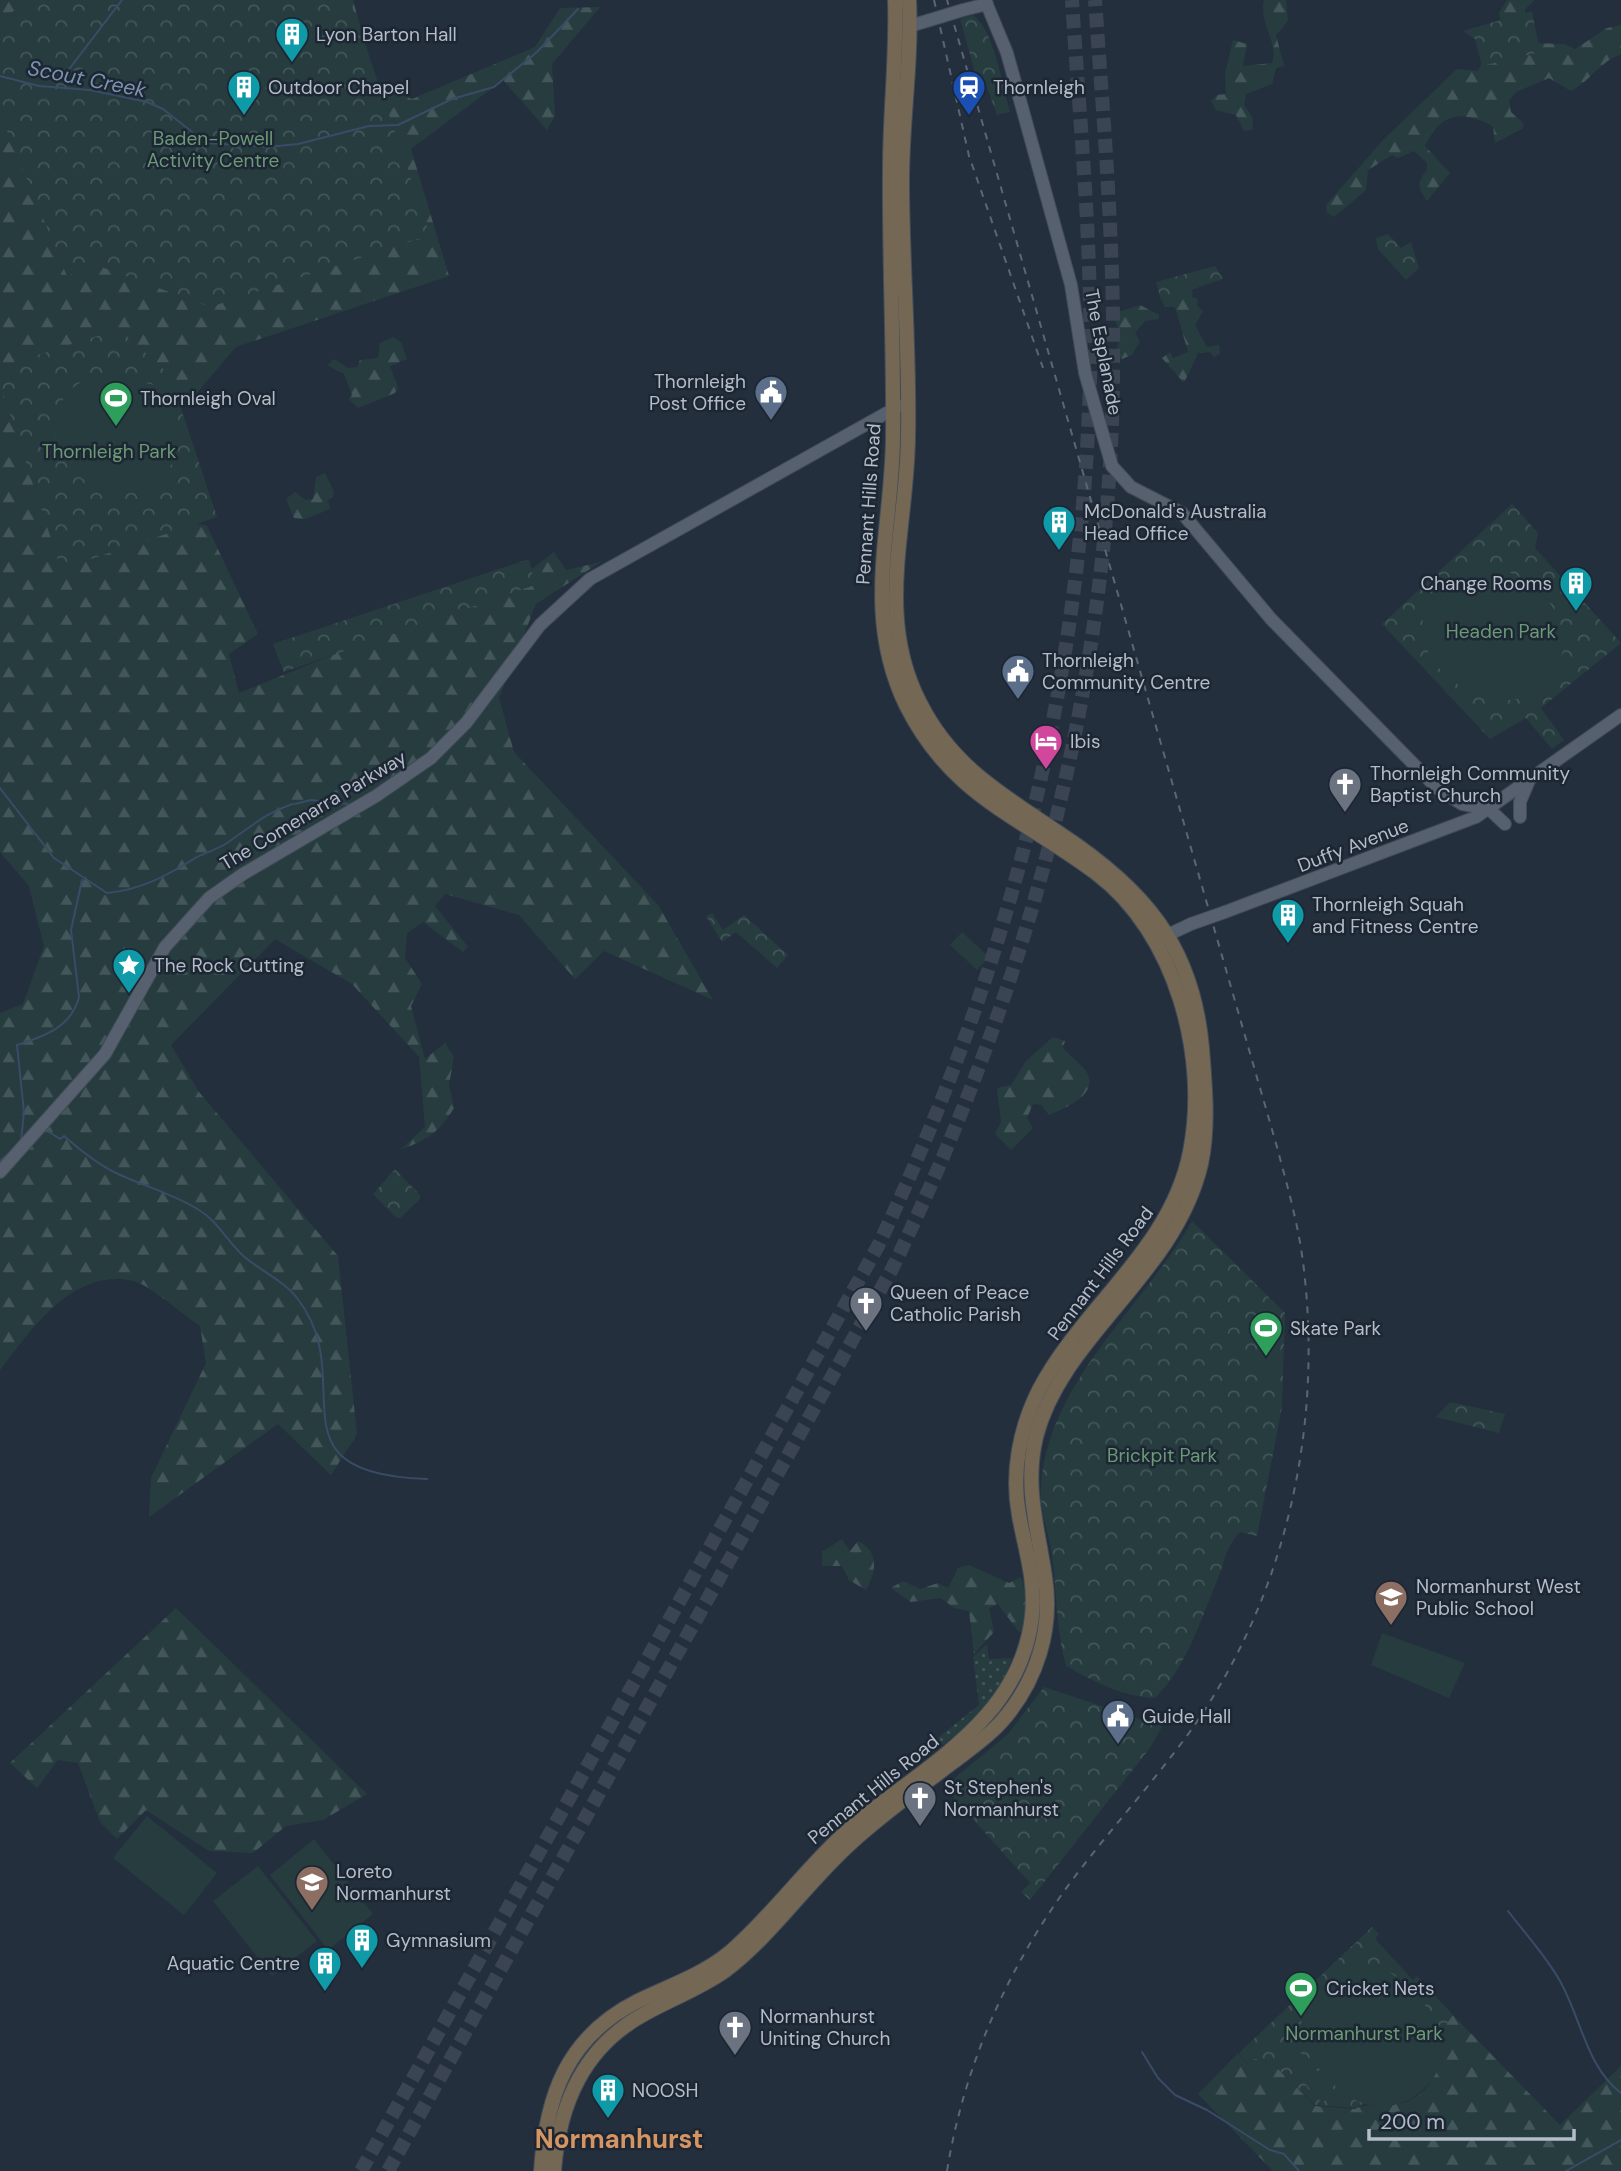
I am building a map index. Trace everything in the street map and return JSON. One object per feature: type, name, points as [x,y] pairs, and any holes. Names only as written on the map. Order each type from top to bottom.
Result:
[{"type":"highway","name":"Pennant Hills Road","points":[[541,2171],[546,2119],[555,2090],[567,2067],[595,2031],[628,2006],[699,1974],[732,1951],[847,1831],[983,1723],[1016,1676],[1029,1640],[1034,1603],[1032,1570],[1016,1489],[1025,1423],[1041,1385],[1160,1227],[1177,1196],[1190,1153],[1195,1106],[1189,1037],[1162,937],[1102,877],[989,804],[951,772],[928,743],[902,696],[889,655],[881,577],[892,466],[894,409],[890,174],[895,0]]},
{"type":"highway","name":"Pennant Hills Road","points":[[554,2171],[557,2134],[568,2097],[579,2075],[597,2051],[639,2017],[697,1988],[729,1968],[849,1844],[993,1730],[1014,1706],[1031,1677],[1046,1623],[1046,1581],[1033,1516],[1031,1486],[1033,1455],[1043,1417],[1071,1367],[1174,1232],[1194,1190],[1204,1148],[1206,1102],[1198,1016],[1189,979],[1162,937],[1143,900],[1110,869],[984,784],[945,741],[917,699],[899,649],[894,610],[896,558],[907,469],[908,403],[902,174],[909,0]]},
{"type":"highway","points":[[892,65],[903,29],[910,26]]},
{"type":"main road","points":[[910,26],[986,2]]},
{"type":"main road","name":"The Esplanade","points":[[986,2],[1007,53],[1071,285],[1085,373],[1112,466],[1131,487],[1182,513],[1271,619],[1407,760],[1443,793],[1462,804],[1489,809]]},
{"type":"main road","name":"The Comenarra Parkway","points":[[0,1172],[105,1054],[165,947],[209,898],[243,874],[387,789],[431,758],[466,723],[540,625],[590,579],[908,403]]},
{"type":"main road","name":"Duffy Avenue","points":[[1162,937],[1476,817],[1621,715]]},
{"type":"main road","name":"The Esplanade","points":[[1407,760],[1410,769],[1440,800],[1453,809],[1476,817]]},
{"type":"main road","points":[[1520,817],[1520,802],[1530,780]]},
{"type":"main road","points":[[1462,804],[1476,817]]},
{"type":"main road","points":[[1489,809],[1506,824]]},
{"type":"green space","points":[[0,0],[353,0],[376,82],[412,99],[535,47],[560,8],[600,7],[552,64],[555,116],[547,130],[503,80],[411,149],[449,276],[236,347],[187,404],[159,373],[91,500],[207,526],[258,634],[229,654],[239,693],[517,580],[554,552],[566,570],[601,562],[536,604],[499,698],[514,752],[658,905],[713,1000],[604,951],[575,979],[519,915],[445,894],[435,906],[468,947],[463,952],[423,922],[407,933],[405,958],[422,984],[411,1006],[425,1059],[445,1043],[454,1057],[449,1085],[454,1108],[432,1134],[401,1149],[425,1127],[419,1057],[352,984],[275,939],[171,1045],[199,1092],[338,1256],[357,1434],[331,1475],[278,1424],[149,1517],[151,1478],[206,1363],[200,1326],[140,1283],[112,1279],[92,1283],[56,1304],[26,1336],[0,1370],[0,1013],[23,1004],[44,946],[29,886],[0,852]]},
{"type":"green space","name":"Baden-Powell Activity Centre","points":[[45,0],[350,0],[430,235],[210,307],[96,265],[67,276],[0,114],[0,16]]},
{"type":"green space","points":[[1264,0],[1286,0],[1288,21],[1276,35],[1284,66],[1276,68],[1272,84],[1246,94],[1244,105],[1253,118],[1252,130],[1244,131],[1236,115],[1216,110],[1211,101],[1217,95],[1226,94],[1225,74],[1233,40],[1247,44],[1243,66],[1272,63],[1273,48],[1264,18]]},
{"type":"green space","points":[[1507,0],[1535,0],[1525,9],[1525,22],[1533,43],[1564,44],[1575,49],[1607,28],[1621,25],[1621,54],[1607,61],[1571,91],[1549,78],[1516,92],[1509,101],[1511,112],[1524,124],[1522,129],[1495,143],[1493,126],[1471,118],[1453,117],[1438,126],[1425,146],[1450,173],[1427,201],[1420,186],[1427,163],[1414,151],[1398,158],[1392,155],[1368,170],[1366,190],[1334,217],[1327,213],[1326,205],[1384,139],[1457,69],[1478,71],[1501,24],[1499,13]]},
{"type":"green space","points":[[1532,11],[1540,52],[1482,66],[1475,39],[1463,31]]},
{"type":"green space","points":[[973,15],[987,33],[992,46],[1010,112],[997,115],[985,82],[978,83],[960,19]]},
{"type":"green space","points":[[1388,234],[1401,248],[1411,242],[1419,268],[1406,280],[1378,249],[1376,238]]},
{"type":"green space","points":[[1215,266],[1223,279],[1161,300],[1156,282]]},
{"type":"green space","points":[[1159,286],[1187,287],[1193,292],[1192,297],[1198,299],[1197,306],[1203,311],[1195,325],[1207,347],[1219,345],[1220,354],[1214,357],[1210,352],[1198,353],[1184,383],[1162,358],[1170,352],[1173,358],[1188,352],[1175,307],[1164,307]]},
{"type":"green space","points":[[1140,305],[1159,315],[1159,319],[1145,321],[1135,333],[1140,341],[1132,355],[1122,359],[1116,353],[1120,337],[1117,324],[1107,312],[1110,309],[1121,311]]},
{"type":"green space","name":"Thornleigh Park","points":[[119,329],[170,375],[217,517],[61,569],[0,384],[0,367]]},
{"type":"green space","points":[[393,337],[401,342],[407,359],[390,366],[398,387],[395,393],[358,408],[349,399],[352,395],[344,374],[327,365],[334,359],[348,368],[357,367],[360,360],[378,358],[380,343]]},
{"type":"green space","name":"Thornleigh Oval","points":[[104,375],[171,388],[169,396],[156,394],[175,422],[178,447],[161,479],[141,490],[119,493],[96,487],[77,474],[62,456],[55,433],[62,401],[77,385]]},
{"type":"green space","points":[[325,473],[334,492],[333,497],[328,500],[330,509],[305,519],[294,518],[286,499],[295,492],[306,500],[313,499],[316,477]]},
{"type":"green space","name":"Headen Park","points":[[1512,504],[1538,533],[1535,548],[1621,643],[1541,708],[1564,740],[1552,749],[1526,718],[1490,739],[1382,624]]},
{"type":"green space","points":[[529,559],[535,585],[284,672],[273,644]]},
{"type":"green space","points":[[1492,567],[1527,582],[1541,594],[1553,608],[1561,624],[1563,641],[1561,659],[1551,677],[1530,695],[1504,700],[1477,695],[1453,681],[1434,661],[1423,638],[1424,614],[1440,591],[1464,575]]},
{"type":"green space","points":[[712,913],[723,930],[744,915],[788,955],[777,968],[736,932],[722,942],[706,916]]},
{"type":"green space","points":[[962,932],[989,957],[977,970],[950,945]]},
{"type":"green space","points":[[1053,1037],[1065,1041],[1063,1048],[1086,1071],[1089,1087],[1079,1099],[1049,1115],[1041,1105],[1033,1104],[1027,1118],[1033,1128],[1011,1150],[995,1134],[1001,1122],[997,1088],[1011,1085],[1026,1061]]},
{"type":"green space","points":[[395,1169],[420,1195],[420,1199],[400,1218],[395,1217],[373,1194]]},
{"type":"green space","name":"Brickpit Park","points":[[1192,1221],[1285,1313],[1282,1407],[1257,1536],[1240,1532],[1232,1542],[1185,1656],[1155,1698],[1143,1697],[1109,1687],[1066,1666],[1058,1625],[1052,1555],[1041,1504],[1041,1487],[1047,1449],[1061,1413],[1079,1379],[1172,1253]]},
{"type":"green space","name":"Skate Park","points":[[1271,1347],[1277,1354],[1277,1373],[1254,1372],[1249,1363]]},
{"type":"green space","points":[[1450,1402],[1505,1414],[1499,1433],[1436,1417]]},
{"type":"green space","points":[[842,1539],[850,1551],[858,1541],[870,1550],[873,1556],[874,1569],[866,1590],[849,1580],[842,1566],[822,1566],[822,1552]]},
{"type":"green space","points":[[969,1565],[1009,1583],[1021,1577],[1031,1611],[1026,1628],[1019,1632],[998,1604],[989,1608],[994,1632],[974,1654],[969,1611],[954,1608],[941,1598],[911,1602],[891,1588],[903,1581],[920,1589],[938,1583],[948,1588],[958,1568]]},
{"type":"green space","points":[[176,1608],[367,1794],[323,1820],[286,1826],[253,1853],[209,1851],[146,1810],[117,1839],[100,1822],[78,1763],[58,1760],[37,1788],[10,1763]]},
{"type":"green space","points":[[1382,1633],[1465,1663],[1449,1698],[1371,1665]]},
{"type":"green space","points":[[987,1644],[989,1659],[1012,1658],[999,1687],[969,1723],[932,1753],[930,1744],[979,1705],[973,1657]]},
{"type":"green space","points":[[1044,1687],[1140,1719],[1159,1717],[1164,1723],[1150,1748],[1030,1900],[1021,1892],[1030,1883],[944,1787],[1008,1734]]},
{"type":"green space","points":[[147,1816],[217,1873],[184,1915],[113,1858]]},
{"type":"green space","points":[[314,1839],[373,1914],[328,1950],[270,1875]]},
{"type":"green space","points":[[258,1866],[317,1941],[272,1976],[213,1901]]},
{"type":"green space","name":"Normanhurst Park","points":[[1372,1927],[1379,1934],[1375,1939],[1413,1980],[1417,1976],[1453,2015],[1441,2031],[1443,2054],[1433,2077],[1411,2099],[1390,2106],[1363,2104],[1356,2108],[1315,2105],[1274,2065],[1254,2058],[1247,2064],[1239,2053]]},
{"type":"green space","name":"Normanhurst Park","points":[[1361,1967],[1384,1970],[1405,1983],[1433,2016],[1442,2033],[1442,2058],[1436,2073],[1413,2097],[1398,2103],[1382,2106],[1366,2104],[1338,2089],[1314,2060],[1305,2028],[1296,2016],[1298,2013],[1306,2019],[1314,2000],[1326,1985],[1342,1974]]},
{"type":"green space","points":[[1453,2015],[1560,2125],[1621,2066],[1621,2171],[1273,2171],[1198,2094],[1238,2053],[1247,2064],[1253,2058],[1274,2065],[1315,2106],[1355,2109],[1405,2102],[1422,2092],[1433,2077],[1440,2032]]},
{"type":"green space","points":[[1287,2039],[1309,2062],[1298,2073],[1275,2050]]},
{"type":"green space","points":[[1311,2064],[1335,2091],[1322,2103],[1298,2075]]},
{"type":"waterway","points":[[57,85],[122,0]]},
{"type":"waterway","name":"Scout Creek","points":[[0,76],[39,86],[90,90],[147,102],[163,109],[206,143],[268,147],[298,144],[369,126],[398,125],[452,99],[494,87],[537,52],[578,9]]},
{"type":"waterway","points":[[0,788],[54,858],[107,893],[131,889],[165,876],[224,845],[266,816],[293,804]]},
{"type":"waterway","points":[[295,804],[311,800],[348,804]]},
{"type":"waterway","points":[[24,1112],[17,1045],[46,1034],[63,1023],[75,1008],[79,997],[71,930],[82,880]]},
{"type":"waterway","points":[[21,1141],[24,1112]]},
{"type":"waterway","points":[[49,1132],[60,1139],[64,1136],[89,1156],[126,1178],[199,1210],[253,1264],[287,1287],[297,1298],[315,1329],[322,1360],[325,1417],[331,1441],[347,1460],[377,1473],[427,1479]]},
{"type":"waterway","points":[[0,1161],[10,1152]]},
{"type":"waterway","points":[[1508,1911],[1557,1976],[1591,2054],[1609,2082],[1621,2093]]},
{"type":"waterway","points":[[1142,2052],[1158,2078],[1175,2095],[1207,2110],[1270,2150],[1284,2154],[1299,2171]]},
{"type":"waterway","points":[[1566,2171],[1621,2140]]},
{"type":"tunnel","points":[[361,2171],[878,1246],[924,1142],[965,1037],[1001,931],[1030,824],[1054,715],[1072,605],[1084,493],[1090,379],[1090,284],[1072,0]]},
{"type":"tunnel","points":[[388,2171],[892,1269],[940,1164],[983,1056],[1020,947],[1052,837],[1077,724],[1096,611],[1108,496],[1113,380],[1112,285],[1095,0]]},
{"type":"railway","points":[[934,0],[969,156],[1043,368]]},
{"type":"railway","points":[[947,0],[1292,1204],[1303,1262],[1308,1324],[1308,1386],[1302,1448],[1290,1508],[1273,1568],[1251,1626],[1223,1681],[1189,1733],[1070,1883],[1047,1916],[1008,1984],[977,2056],[955,2132],[947,2171]]},
{"type":"place","name":"Lyon Barton Hall","points":[[292,64]]},
{"type":"place","name":"Outdoor Chapel","points":[[244,117]]},
{"type":"place","name":"Thornleigh","points":[[969,117]]},
{"type":"place","name":"Thornleigh Post Office","points":[[771,422]]},
{"type":"place","name":"Thornleigh Oval","points":[[116,428]]},
{"type":"place","name":"McDonald's Australia Head Office","points":[[1059,552]]},
{"type":"place","name":"Change Rooms","points":[[1576,613]]},
{"type":"place","name":"Thornleigh Community Centre","points":[[1018,701]]},
{"type":"place","name":"Ibis","points":[[1046,771]]},
{"type":"place","name":"Thornleigh Community Baptist Church","points":[[1345,814]]},
{"type":"place","name":"Thornleigh Squah and Fitness Centre","points":[[1288,945]]},
{"type":"place","name":"The Rock Cutting","points":[[129,995]]},
{"type":"place","name":"Queen of Peace Catholic Parish","points":[[866,1333]]},
{"type":"place","name":"Skate Park","points":[[1266,1358]]},
{"type":"place","name":"Normanhurst West Public School","points":[[1391,1627]]},
{"type":"place","name":"Guide Hall","points":[[1118,1746]]},
{"type":"place","name":"St Stephen's Normanhurst","points":[[920,1828]]},
{"type":"place","name":"Loreto Normanhurst","points":[[312,1912]]},
{"type":"place","name":"Gymnasium","points":[[362,1970]]},
{"type":"place","name":"Aquatic Centre","points":[[325,1993]]},
{"type":"place","name":"Cricket Nets","points":[[1301,2018]]},
{"type":"place","name":"Normanhurst Uniting Church","points":[[735,2057]]},
{"type":"place","name":"NOOSH","points":[[608,2120]]},
{"type":"district","name":"Normanhurst","points":[[619,2139]]}]
